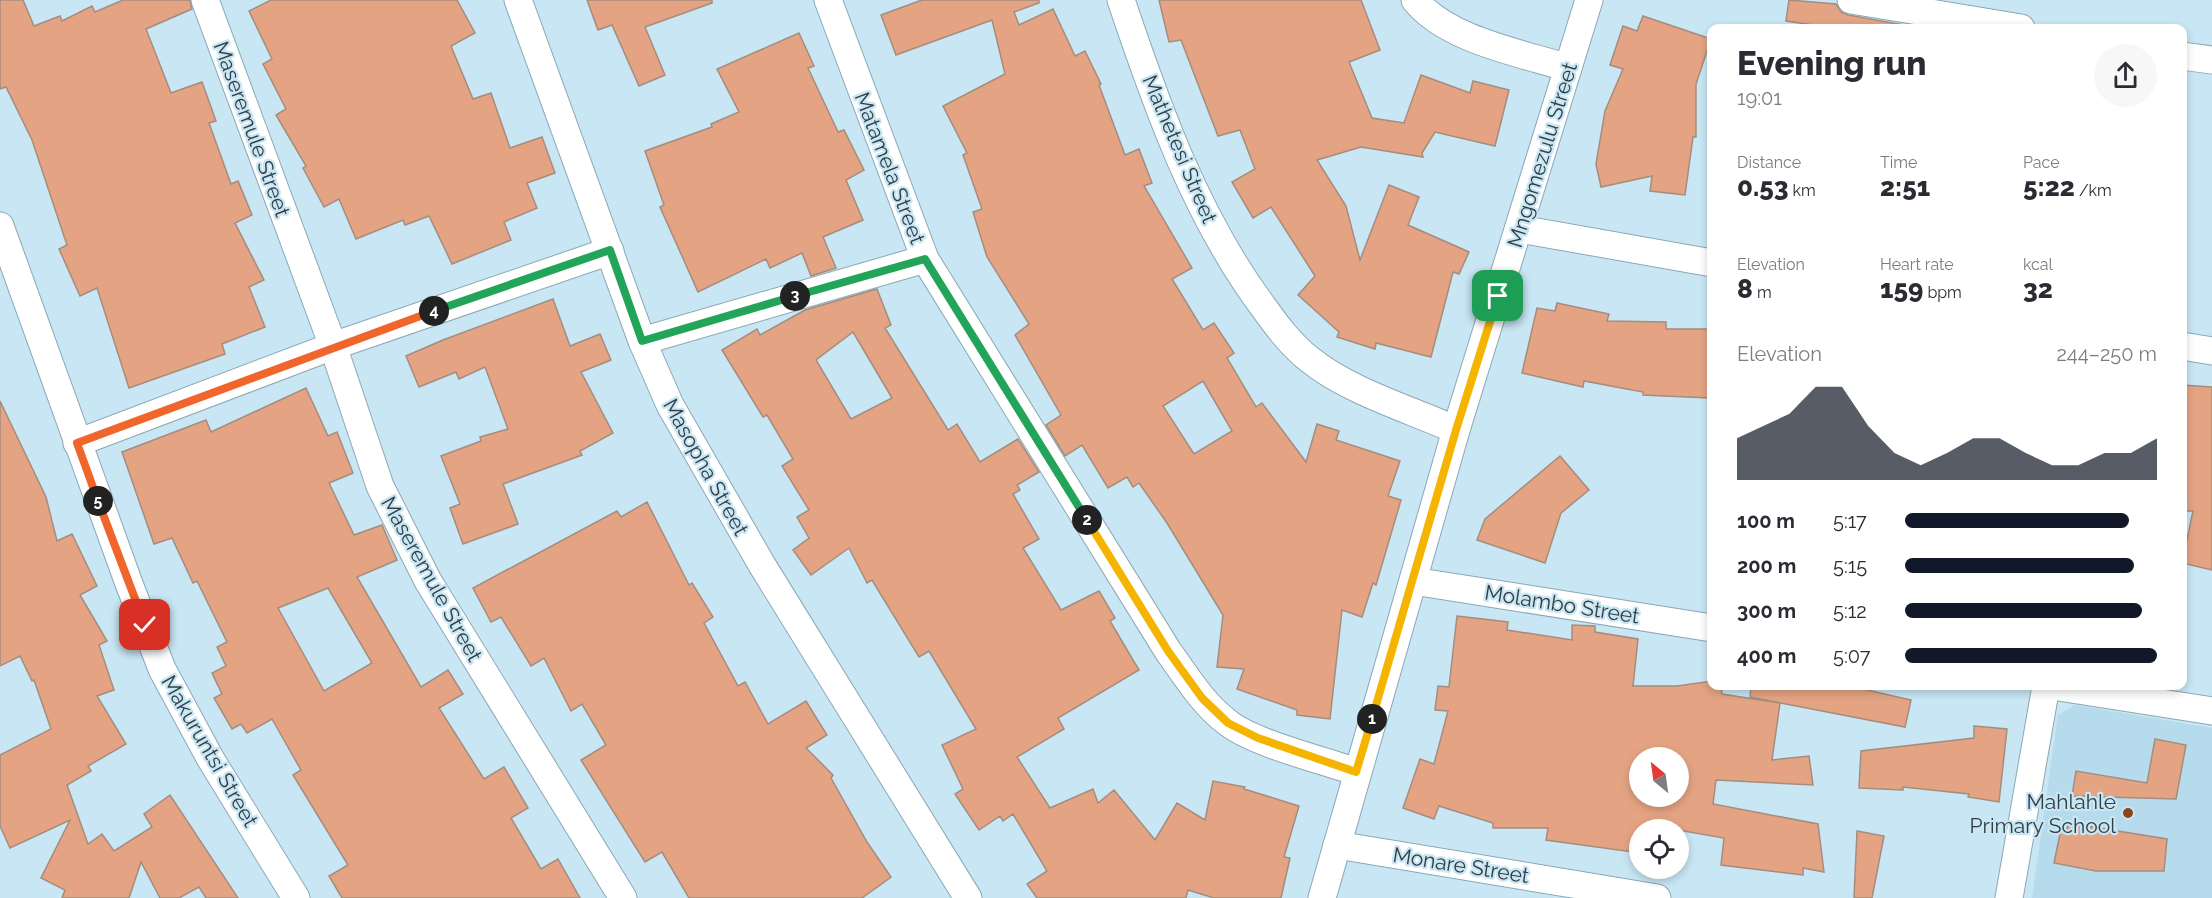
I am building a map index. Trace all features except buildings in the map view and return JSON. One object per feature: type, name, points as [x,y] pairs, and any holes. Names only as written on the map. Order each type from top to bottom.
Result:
[{"type":"street","name":"Maseremule Street","points":[[205,0],[333,346],[380,486],[406,541],[623,898]]},
{"type":"street","name":"Masopha Street","points":[[518,0],[642,341],[670,405],[726,504],[968,898]]},
{"type":"street","name":"Matamela Street","points":[[828,0],[925,259],[1168,651],[1202,698],[1228,723],[1258,738],[1356,772]]},
{"type":"street","name":"Mathetesi Street","points":[[1121,0],[1189,182],[1227,252],[1282,332],[1309,359],[1346,382],[1456,430]]},
{"type":"street","points":[[1415,0],[1432,18],[1466,35],[1568,68]]},
{"type":"street","name":"Mngomezulu Street","points":[[1322,898],[1356,772],[1456,430],[1589,0]]},
{"type":"street","points":[[1851,0],[1997,24]]},
{"type":"street","points":[[2187,57],[2212,60]]},
{"type":"street","name":"Makuruntsi Street","points":[[0,226],[77,443],[162,669],[210,758],[296,898]]},
{"type":"street","points":[[1520,229],[1707,262]]},
{"type":"street","points":[[77,443],[333,346],[610,250]]},
{"type":"street","points":[[642,341],[925,259]]},
{"type":"street","points":[[2187,347],[2212,351]]},
{"type":"street","name":"Molambo Street","points":[[1413,581],[1707,627]]},
{"type":"street","points":[[2009,898],[2045,690]]},
{"type":"street","points":[[2078,690],[2212,711]]},
{"type":"street","name":"Monare Street","points":[[1337,845],[1657,898]]},
{"type":"shaded area","name":"Mahlahle Primary School","points":[[2075,705],[2212,728],[2212,898],[2032,898],[2058,715]]},
{"type":"place","name":"Mahlahle Primary School","points":[[2128,813]]},
{"type":"route","points":[[145,625],[77,443],[333,346],[610,250],[642,341],[925,259],[1168,651],[1202,698],[1228,723],[1258,738],[1356,772],[1456,430],[1498,296]]}]
